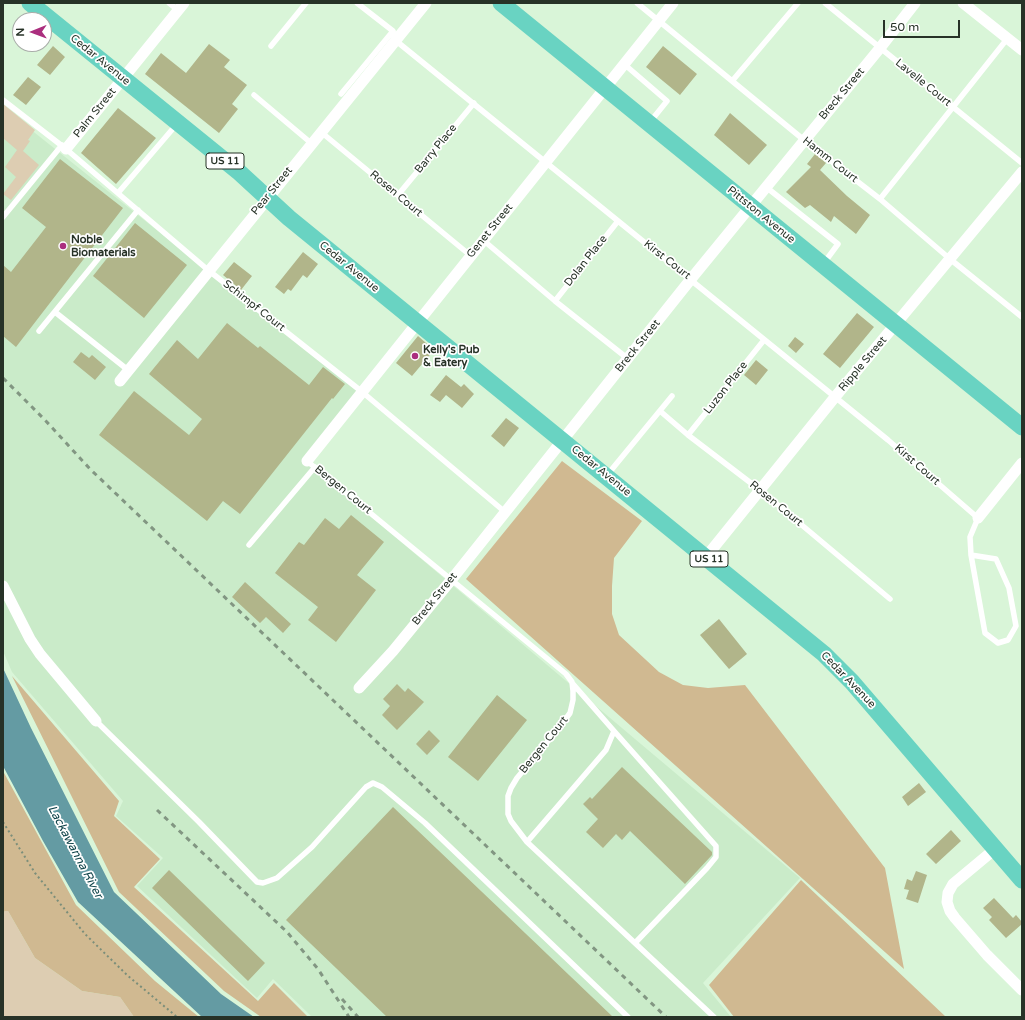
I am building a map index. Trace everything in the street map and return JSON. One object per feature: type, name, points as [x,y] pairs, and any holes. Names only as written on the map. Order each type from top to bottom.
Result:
[{"type":"main road","name":"Cedar Avenue","points":[[30,3],[240,173],[289,218],[706,557],[838,667],[995,849]]},
{"type":"main road","name":"Pittston Avenue","points":[[501,3],[1022,427]]},
{"type":"main road","name":"US 11","points":[[995,849],[1022,880]]},
{"type":"street","name":"Pear Street","points":[[120,381],[208,270],[321,132],[394,36],[426,3]]},
{"type":"street","name":"Genet Street","points":[[311,464],[361,391],[673,3]]},
{"type":"street","name":"Breck Street","points":[[359,688],[393,651],[452,579],[691,279],[915,3]]},
{"type":"street","points":[[963,3],[1022,50]]},
{"type":"street","name":"Palm Street","points":[[64,147],[181,7]]},
{"type":"street","name":"Ripple Street","points":[[706,557],[835,397],[1022,172]]},
{"type":"street","points":[[978,518],[1022,463]]},
{"type":"street","points":[[3,586],[30,639],[40,654],[96,721]]},
{"type":"street","points":[[995,849],[953,884],[948,892],[947,902],[950,911],[955,918],[987,955],[1022,990]]},
{"type":"lane","points":[[168,3],[181,7]]},
{"type":"lane","points":[[271,46],[306,3]]},
{"type":"lane","name":"Kirst Court","points":[[357,3],[474,103],[888,440],[978,518]]},
{"type":"lane","name":"Hamm Court","points":[[637,3],[733,80],[804,140],[880,199],[950,260],[1022,317]]},
{"type":"lane","points":[[733,80],[798,3]]},
{"type":"lane","name":"Lavelle Court","points":[[825,3],[1022,163]]},
{"type":"lane","points":[[341,94],[394,36]]},
{"type":"lane","points":[[880,199],[1008,38]]},
{"type":"lane","points":[[624,64],[667,101],[649,124]]},
{"type":"lane","points":[[254,95],[312,143]]},
{"type":"lane","name":"Schimpf Court","points":[[3,100],[64,147],[208,270],[361,391],[505,512]]},
{"type":"lane","name":"Barry Place","points":[[398,195],[474,103]]},
{"type":"lane","points":[[118,193],[178,123]]},
{"type":"lane","name":"Rosen Court","points":[[321,132],[470,256]]},
{"type":"lane","points":[[3,217],[64,147]]},
{"type":"lane","points":[[766,187],[838,244],[822,265]]},
{"type":"lane","points":[[39,331],[138,210]]},
{"type":"lane","name":"Dolan Place","points":[[555,301],[618,221]]},
{"type":"lane","points":[[483,240],[555,301],[628,358]]},
{"type":"lane","points":[[55,312],[128,370]]},
{"type":"lane","name":"Luzon Place","points":[[688,435],[764,340]]},
{"type":"lane","points":[[606,476],[672,396]]},
{"type":"lane","name":"Rosen Court","points":[[660,411],[688,435],[760,490],[890,599]]},
{"type":"lane","points":[[249,545],[311,464]]},
{"type":"lane","name":"Bergen Court","points":[[311,464],[559,667],[572,682],[573,700],[570,713],[517,778],[508,796],[508,814],[514,827],[527,842],[714,1017]]},
{"type":"lane","points":[[972,555],[996,559],[1008,588],[1016,626],[1008,640],[998,643],[985,634],[972,555],[970,537],[978,518]]},
{"type":"lane","points":[[572,682],[716,846],[716,857],[707,868],[635,943]]},
{"type":"lane","points":[[96,721],[188,811],[257,882],[263,883],[277,878],[312,847],[366,787],[373,783],[382,787],[431,828],[628,1017]]},
{"type":"lane","points":[[527,842],[606,750],[614,731]]},
{"type":"path","points":[[3,822],[34,873],[85,934],[127,975],[177,1017]]},
{"type":"shaded area","points":[[3,104],[35,130],[23,151],[39,165],[11,200],[3,194],[16,177],[5,167],[17,150],[3,138]]},
{"type":"shaded area","points":[[5,109],[361,393],[305,461],[800,878],[703,983],[731,1017],[312,1017],[273,979],[257,998],[137,886],[163,858],[116,816],[123,801],[12,672],[3,651],[3,111]]},
{"type":"shaded area","points":[[562,461],[642,521],[614,558],[612,614],[619,635],[659,672],[683,685],[708,688],[745,685],[885,868],[904,969],[466,579]]},
{"type":"shaded area","points":[[12,676],[119,801],[114,816],[160,859],[134,887],[258,1001],[274,983],[308,1017],[261,1017],[224,991],[119,892]]},
{"type":"shaded area","points":[[3,771],[76,905],[155,981],[199,1017],[134,1017],[120,997],[82,991],[35,958],[8,911],[3,913]]},
{"type":"shaded area","points":[[801,880],[946,1017],[734,1017],[709,985]]},
{"type":"shaded area","points":[[8,911],[35,958],[82,991],[120,997],[134,1017],[3,1017],[3,913]]},
{"type":"water","name":"Lackawanna River","points":[[3,668],[31,728],[114,892],[221,994],[254,1017],[202,1017],[78,902],[3,766]]},
{"type":"building","points":[[209,44],[230,60],[224,67],[247,85],[232,104],[238,109],[219,133],[145,74],[161,53],[186,73]]},
{"type":"building","points":[[53,46],[65,57],[50,75],[37,65],[48,52],[52,52]]},
{"type":"building","points":[[663,46],[697,74],[680,95],[646,67]]},
{"type":"building","points":[[28,77],[41,87],[26,105],[13,95]]},
{"type":"building","points":[[118,108],[156,138],[116,184],[81,153]]},
{"type":"building","points":[[730,113],[767,145],[749,165],[714,135]]},
{"type":"building","points":[[815,154],[826,163],[820,170],[847,196],[870,215],[856,234],[834,216],[831,222],[810,205],[805,208],[786,192],[811,167],[807,164]]},
{"type":"building","name":"Noble Biomaterials","points":[[60,159],[123,208],[16,347],[3,336],[3,265],[11,272],[46,227],[22,208]]},
{"type":"building","points":[[135,223],[187,265],[144,318],[93,276]]},
{"type":"building","points":[[303,252],[318,264],[307,278],[303,275],[291,291],[288,289],[284,294],[275,287]]},
{"type":"building","points":[[234,262],[252,276],[241,290],[223,275]]},
{"type":"building","points":[[857,313],[874,327],[840,368],[823,354]]},
{"type":"building","points":[[227,323],[258,348],[260,346],[309,385],[323,367],[345,384],[333,399],[332,398],[240,514],[223,501],[207,521],[99,435],[134,391],[189,435],[202,419],[149,374],[177,340],[198,359]]},
{"type":"building","name":"Kelly's Pub & Eatery","points":[[418,336],[434,350],[412,376],[396,363]]},
{"type":"building","points":[[795,337],[804,344],[796,353],[788,346]]},
{"type":"building","points":[[81,352],[89,358],[92,355],[106,367],[95,380],[73,362]]},
{"type":"building","points":[[756,360],[768,370],[756,385],[744,375]]},
{"type":"building","points":[[446,375],[461,387],[464,384],[474,394],[462,408],[446,395],[440,402],[430,395]]},
{"type":"building","points":[[506,418],[519,428],[504,447],[491,436]]},
{"type":"building","points":[[351,515],[384,542],[357,575],[376,590],[336,642],[308,620],[318,607],[275,573],[299,542],[304,545],[325,518],[339,529]]},
{"type":"building","points":[[245,582],[291,624],[283,633],[266,617],[260,623],[232,597]]},
{"type":"building","points":[[719,619],[747,654],[729,669],[700,635]]},
{"type":"building","points":[[397,684],[405,692],[408,688],[424,702],[397,730],[382,715],[390,706],[383,699]]},
{"type":"building","points":[[497,695],[527,720],[478,781],[448,757]]},
{"type":"building","points":[[429,730],[440,741],[427,755],[416,744]]},
{"type":"building","points":[[622,767],[712,852],[712,855],[685,884],[630,831],[622,840],[616,834],[603,848],[586,832],[598,819],[583,804],[590,797],[592,799]]},
{"type":"building","points":[[919,783],[926,792],[908,806],[902,797]]},
{"type":"building","points":[[393,807],[613,1017],[387,1017],[286,920]]},
{"type":"building","points":[[951,830],[961,841],[936,864],[926,854]]},
{"type":"building","points":[[169,870],[265,963],[248,981],[152,888]]},
{"type":"building","points":[[916,871],[927,875],[918,903],[906,899],[909,890],[904,889],[907,879],[912,881]]},
{"type":"building","points":[[994,898],[1013,918],[1016,915],[1022,922],[1022,924],[1006,938],[989,920],[992,917],[983,908]]},
{"type":"railway","points":[[3,378],[45,420],[90,469],[666,1017]]},
{"type":"railway","points":[[157,810],[287,932],[318,969],[349,1017]]},
{"type":"railway","points":[[342,999],[358,1017]]},
{"type":"place","name":"Noble Biomaterials","points":[[63,246]]},
{"type":"place","name":"Kelly's Pub & Eatery","points":[[415,356]]}]
